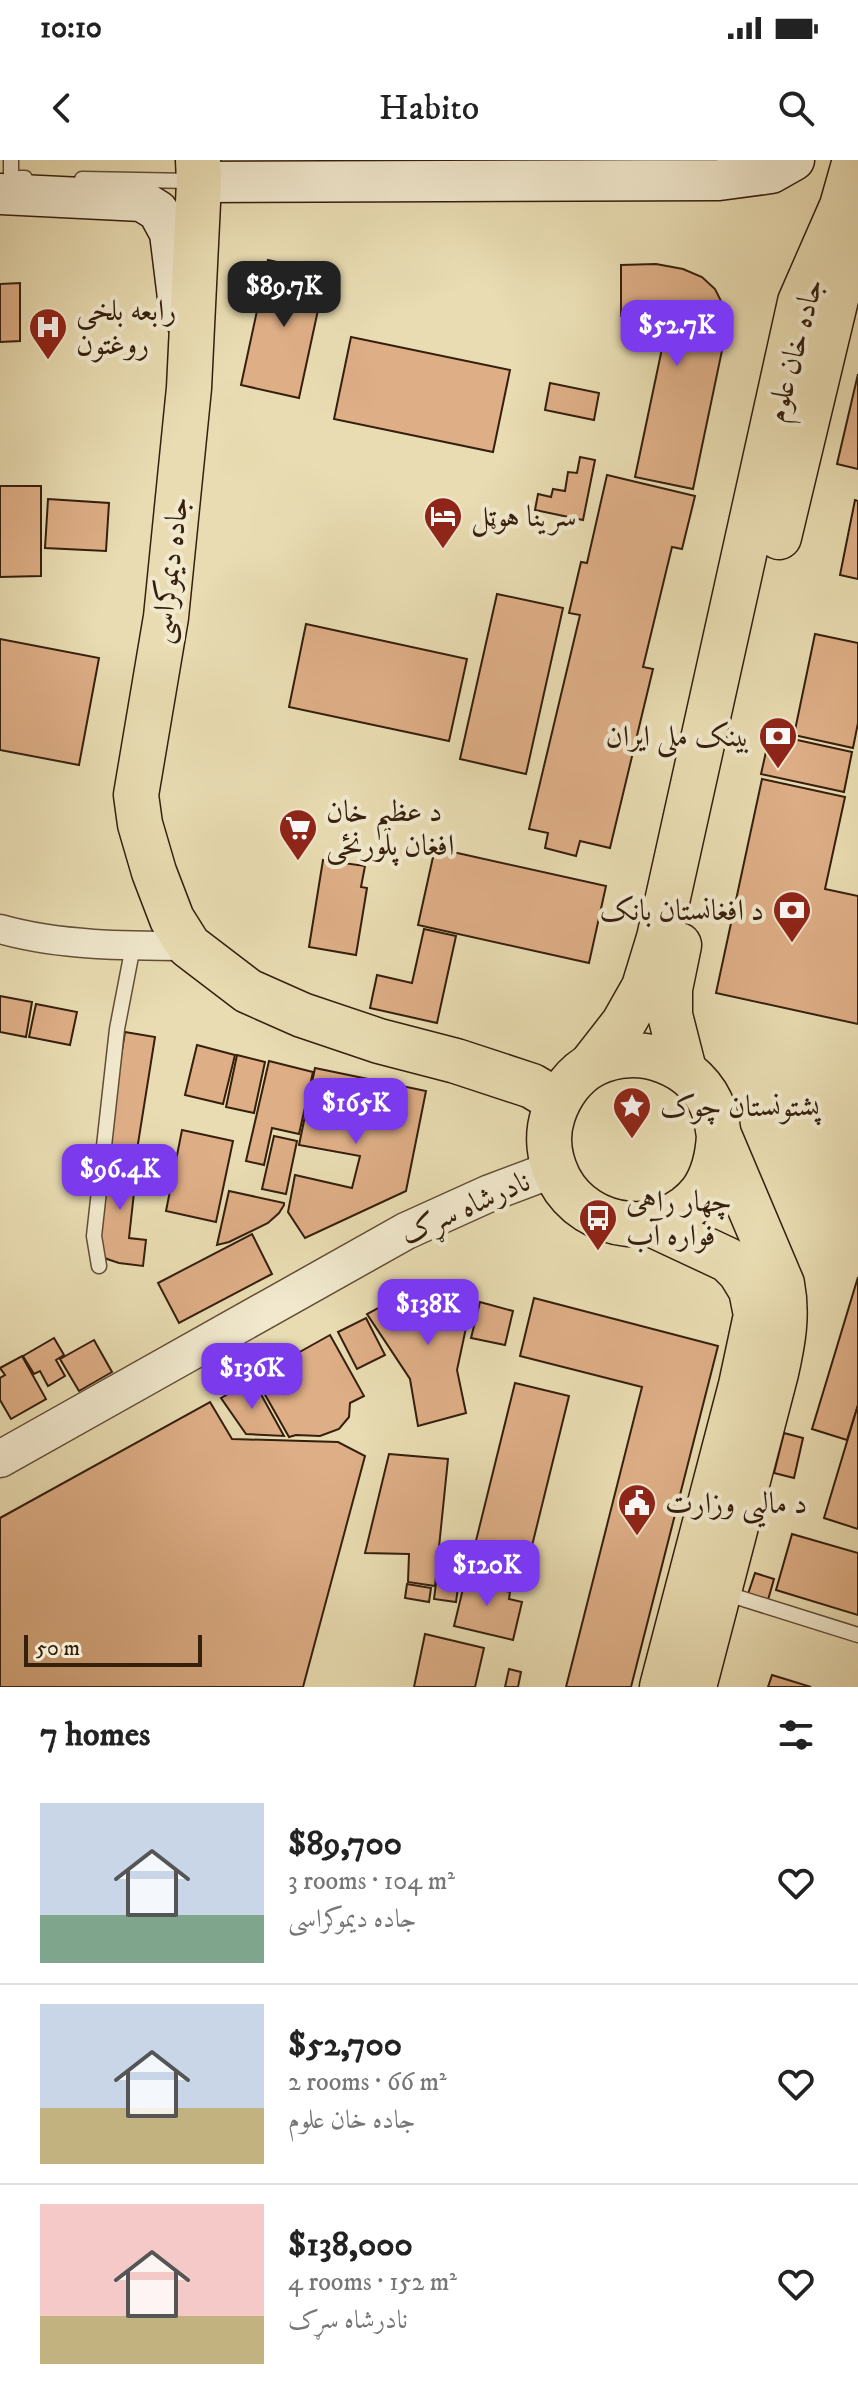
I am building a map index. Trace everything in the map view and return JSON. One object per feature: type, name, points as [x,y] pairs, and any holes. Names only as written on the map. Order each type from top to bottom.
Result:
[{"type":"highway","points":[[842,206],[855,160]]},
{"type":"highway","name":"جاده دیموکراسی","points":[[189,946],[172,919],[154,872],[140,824],[136,795],[166,617],[189,388],[198,171]]},
{"type":"highway","name":"جادہ خان علوم","points":[[591,1065],[623,1024],[644,987],[659,938],[800,302],[842,206]]},
{"type":"highway","name":"جادہ خان علوم","points":[[684,1070],[670,1015],[670,989],[837,295],[842,206]]},
{"type":"highway","points":[[189,946],[248,991],[302,1015],[532,1086],[557,1101]]},
{"type":"highway","points":[[694,1687],[776,1373],[785,1330],[786,1303],[782,1284],[719,1135],[714,1110],[702,1088],[684,1070],[662,1059],[638,1054],[614,1056],[591,1065],[572,1080],[557,1101],[550,1124],[549,1148],[554,1169],[565,1190],[582,1208],[603,1220],[627,1225],[651,1224],[687,1206],[712,1175],[718,1155],[719,1135]]},
{"type":"highway","points":[[651,1224],[728,1260],[751,1290],[756,1315],[741,1385],[662,1687]]},
{"type":"main road","points":[[198,171],[719,180],[771,173],[794,160]]},
{"type":"main road","points":[[0,194],[142,201],[158,211],[170,233],[189,388]]},
{"type":"street","points":[[0,929],[20,935],[133,946],[189,946]]},
{"type":"street","name":"نادرشاه سړک","points":[[0,1459],[406,1231],[490,1193],[554,1169]]},
{"type":"lane","points":[[11,160],[11,178],[39,178]]},
{"type":"lane","points":[[66,179],[198,171]]},
{"type":"lane","points":[[99,1266],[94,1236],[117,1029],[133,946]]},
{"type":"lane","points":[[720,1591],[858,1635]]},
{"type":"building","points":[[268,260],[326,273],[299,398],[241,385]]},
{"type":"building","points":[[656,264],[683,269],[702,277],[715,289],[725,317],[724,341],[693,489],[635,477],[664,339],[677,341],[681,324],[677,317],[666,314],[621,316],[621,265]]},
{"type":"building","points":[[20,283],[20,341],[0,342],[0,284]]},
{"type":"building","points":[[351,337],[510,370],[493,452],[334,419]]},
{"type":"building","points":[[858,374],[858,469],[837,464]]},
{"type":"building","points":[[550,383],[599,393],[594,420],[545,410]]},
{"type":"building","points":[[580,457],[595,460],[583,520],[535,510],[538,494],[551,497],[553,489],[565,491],[568,472],[577,473]]},
{"type":"building","points":[[607,475],[695,496],[682,549],[672,547],[643,667],[653,669],[610,848],[580,841],[576,856],[545,848],[548,833],[529,829],[580,615],[569,613],[581,562],[587,563]]},
{"type":"building","points":[[0,486],[41,486],[41,576],[0,577]]},
{"type":"building","points":[[48,499],[109,503],[106,551],[45,548]]},
{"type":"building","points":[[855,500],[858,501],[858,579],[840,575]]},
{"type":"building","points":[[497,594],[563,608],[526,774],[460,759]]},
{"type":"building","points":[[306,624],[467,659],[449,741],[289,707]]},
{"type":"building","points":[[815,634],[858,643],[858,723],[853,748],[794,735]]},
{"type":"building","points":[[0,639],[99,658],[79,765],[0,750]]},
{"type":"building","points":[[770,734],[852,752],[844,792],[761,774]]},
{"type":"building","name":"د افغانستان بانک","points":[[762,779],[845,797],[825,889],[858,896],[858,1024],[716,993]]},
{"type":"building","points":[[435,848],[606,886],[589,963],[418,925]]},
{"type":"building","points":[[323,860],[365,866],[361,887],[367,888],[356,955],[309,947]]},
{"type":"building","points":[[424,929],[456,936],[437,1023],[370,1008],[377,975],[412,983]]},
{"type":"building","points":[[0,996],[32,1002],[26,1037],[0,1032]]},
{"type":"building","points":[[36,1004],[77,1012],[70,1045],[29,1037]]},
{"type":"building","points":[[125,1032],[155,1037],[137,1150],[106,1146]]},
{"type":"building","points":[[197,1045],[235,1055],[223,1104],[185,1095]]},
{"type":"building","points":[[237,1055],[265,1062],[254,1113],[226,1107]]},
{"type":"building","points":[[269,1061],[313,1072],[299,1134],[272,1128],[264,1165],[246,1161]]},
{"type":"building","points":[[315,1068],[426,1091],[406,1191],[305,1238],[288,1212],[295,1175],[352,1188],[360,1156],[299,1145]]},
{"type":"building","points":[[182,1130],[233,1141],[216,1222],[166,1211]]},
{"type":"building","points":[[274,1136],[297,1141],[286,1194],[262,1189]]},
{"type":"building","points":[[109,1152],[138,1156],[129,1238],[146,1240],[143,1266],[107,1259],[99,1243]]},
{"type":"building","points":[[229,1191],[284,1205],[268,1223],[217,1245]]},
{"type":"building","points":[[252,1234],[272,1274],[179,1323],[158,1283]]},
{"type":"building","points":[[858,1277],[858,1405],[847,1440],[812,1429]]},
{"type":"building","points":[[419,1286],[473,1295],[457,1370],[466,1413],[418,1426],[410,1379],[367,1314]]},
{"type":"building","name":"د مالیی وزارت","points":[[534,1298],[718,1346],[631,1687],[566,1687],[642,1387],[520,1356]]},
{"type":"building","points":[[480,1302],[513,1311],[505,1345],[471,1338]]},
{"type":"building","points":[[366,1318],[385,1355],[357,1369],[338,1332]]},
{"type":"building","points":[[330,1335],[364,1396],[350,1403],[349,1417],[339,1429],[320,1436],[289,1437],[255,1377]]},
{"type":"building","points":[[54,1338],[64,1355],[56,1360],[65,1376],[48,1386],[40,1371],[34,1374],[23,1356]]},
{"type":"building","points":[[94,1340],[112,1372],[79,1391],[60,1359]]},
{"type":"building","points":[[22,1356],[46,1399],[11,1419],[0,1400],[0,1378],[5,1375],[0,1368]]},
{"type":"building","points":[[253,1380],[284,1436],[246,1434],[221,1398]]},
{"type":"building","points":[[515,1383],[569,1396],[524,1578],[514,1576],[511,1588],[489,1583],[492,1570],[470,1565]]},
{"type":"building","points":[[210,1402],[232,1439],[338,1442],[365,1456],[303,1687],[0,1687],[0,1518]]},
{"type":"building","points":[[858,1405],[858,1529],[824,1518]]},
{"type":"building","points":[[784,1433],[803,1438],[794,1478],[774,1473]]},
{"type":"building","points":[[389,1454],[448,1459],[435,1586],[408,1582],[409,1554],[365,1553]]},
{"type":"building","points":[[792,1534],[858,1553],[858,1615],[776,1590]]},
{"type":"building","points":[[441,1547],[465,1551],[461,1578],[437,1575]]},
{"type":"building","points":[[468,1568],[490,1574],[487,1586],[510,1592],[509,1599],[522,1602],[513,1640],[454,1626]]},
{"type":"building","points":[[755,1573],[774,1579],[768,1600],[748,1594]]},
{"type":"building","points":[[437,1576],[459,1580],[456,1602],[434,1599]]},
{"type":"building","points":[[407,1584],[431,1588],[429,1602],[405,1598]]},
{"type":"building","points":[[425,1634],[484,1648],[475,1687],[414,1687]]},
{"type":"building","points":[[509,1669],[521,1672],[518,1687],[505,1687]]},
{"type":"building","points":[[772,1675],[811,1687],[768,1687]]},
{"type":"place","name":"رابعه بلخی روغتون","points":[[48,361]]},
{"type":"place","name":"سرینا هوټل","points":[[443,550]]},
{"type":"place","name":"بینک ملی ایران","points":[[778,770]]},
{"type":"place","name":"د عظیم خان افغان پلورنځی","points":[[298,862]]},
{"type":"place","name":"د افغانستان بانک","points":[[792,944]]},
{"type":"place","name":"پشتونستان چوک","points":[[632,1140]]},
{"type":"place","name":"چهار راهی فواره آب","points":[[598,1252]]},
{"type":"place","name":"د مالیی وزارت","points":[[637,1537]]}]
